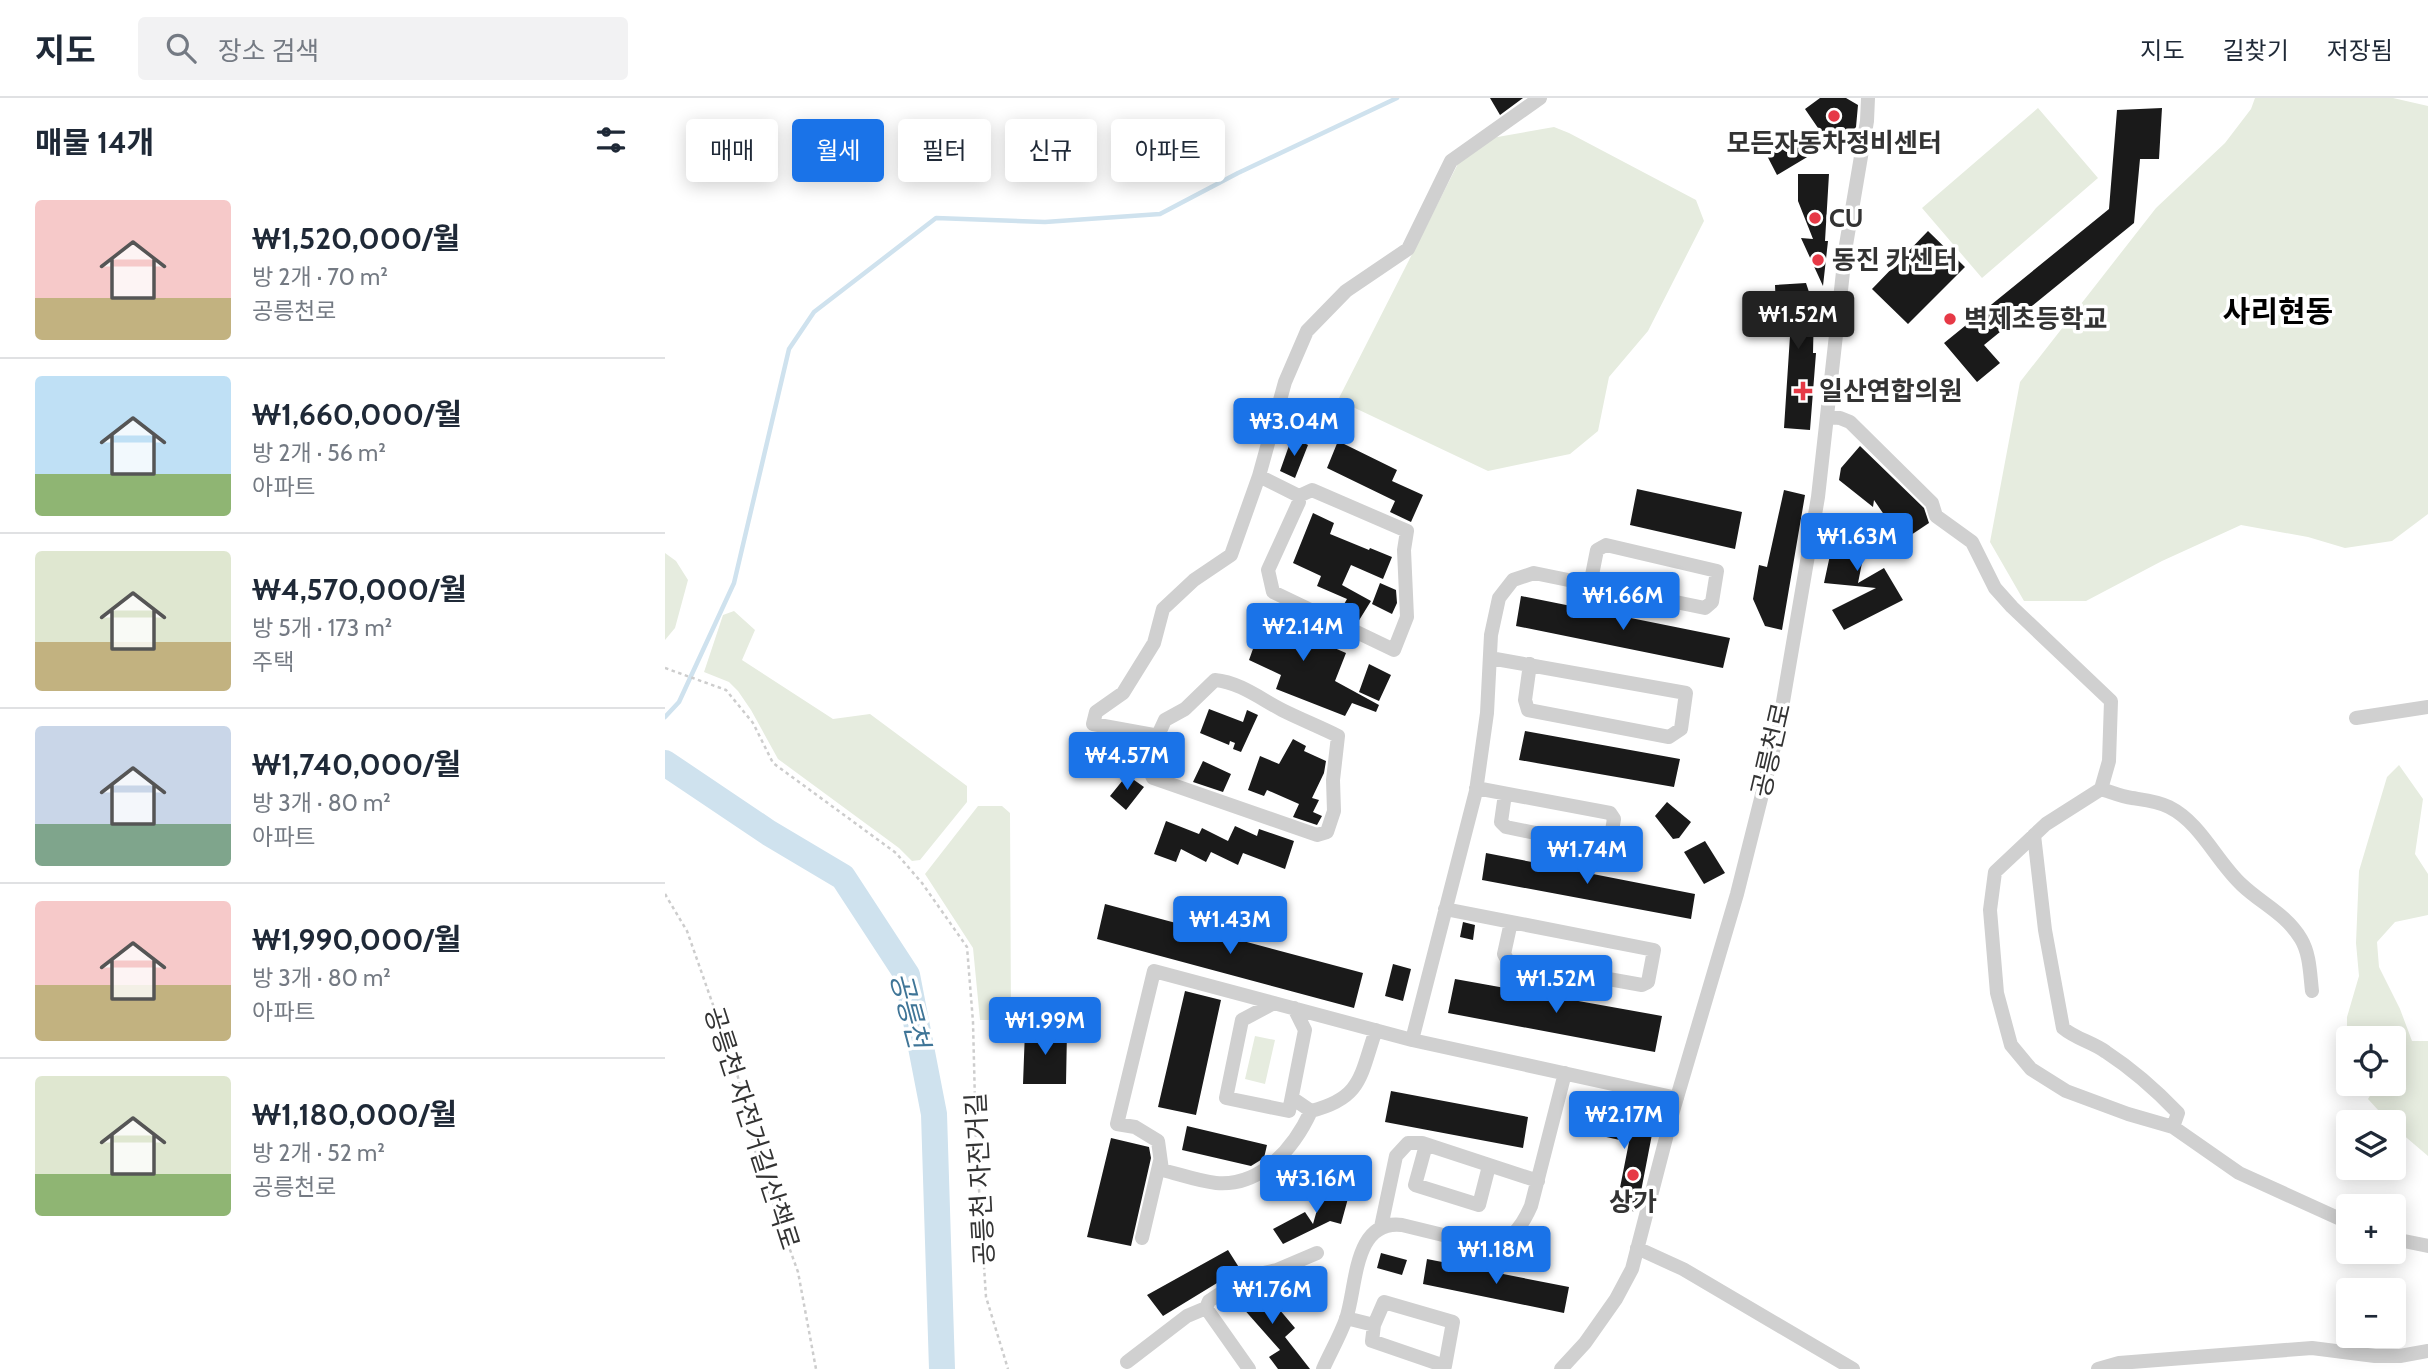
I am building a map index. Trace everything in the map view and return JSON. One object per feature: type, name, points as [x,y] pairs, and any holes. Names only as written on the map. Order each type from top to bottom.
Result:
[{"type":"street","points":[[1159,736],[1093,724],[1096,712],[1123,693],[1154,643],[1163,609],[1194,580],[1231,555],[1259,476],[1285,382],[1307,331],[1346,290],[1408,249],[1451,161],[1540,98]]},
{"type":"street","name":"공릉천로","points":[[1561,1369],[1585,1343],[1616,1299],[1632,1269],[1677,1098],[1737,894],[1778,731],[1818,497],[1846,244],[1867,121],[1868,98]]},
{"type":"street","points":[[1827,417],[1850,422],[1916,486],[1932,503],[1936,516],[1972,542],[1996,588],[2011,607],[2110,699],[2109,761],[2102,789],[2046,824],[1995,872],[1990,910],[1997,993],[2011,1045],[2031,1069],[2066,1091],[2173,1127],[2239,1173],[2336,1217]]},
{"type":"street","points":[[1259,476],[1299,496]]},
{"type":"street","points":[[1312,490],[1407,531],[1404,550],[1407,617],[1394,650],[1273,592],[1268,570],[1299,502],[1299,496],[1312,490]]},
{"type":"street","points":[[1412,1040],[1476,788],[1487,713],[1491,635],[1499,598],[1513,580],[1534,573],[1590,585],[1705,608],[1712,602],[1717,571],[1606,545],[1597,550],[1590,585]]},
{"type":"street","points":[[1490,658],[1530,664],[1686,692],[1681,729],[1669,737],[1528,710],[1525,700],[1530,664]]},
{"type":"street","points":[[1215,680],[1253,693],[1338,736],[1333,780],[1334,811],[1327,832],[1317,835],[1153,778],[1150,771],[1159,736],[1165,720],[1185,709],[1215,680]]},
{"type":"street","points":[[2355,718],[2428,707]]},
{"type":"street","points":[[1476,788],[1610,813],[1613,819],[1610,842],[1604,847],[1506,827],[1501,821],[1504,794]]},
{"type":"street","points":[[2102,789],[2118,795],[2148,799],[2169,807],[2188,820],[2243,887],[2290,922],[2303,942],[2312,991]]},
{"type":"street","points":[[2034,835],[2045,930],[2063,1028],[2074,1037],[2083,1038],[2107,1052],[2155,1090],[2178,1113],[2173,1127]]},
{"type":"street","points":[[1445,909],[1654,950],[1647,982],[1642,985],[1508,961],[1504,954],[1511,922]]},
{"type":"street","points":[[1311,1111],[1300,1136],[1276,1161],[1251,1179],[1217,1183],[1162,1170],[1158,1141],[1135,1127],[1117,1124],[1154,971],[1412,1040],[1677,1098]]},
{"type":"street","points":[[1274,1003],[1243,1020],[1226,1098],[1289,1111],[1305,1030],[1294,1008]]},
{"type":"street","points":[[1291,1098],[1311,1111],[1335,1105],[1349,1095],[1360,1078],[1376,1030]]},
{"type":"street","points":[[1323,1369],[1346,1318],[1358,1261],[1369,1240],[1381,1227],[1389,1223],[1479,1244],[1492,1244],[1523,1226],[1538,1181],[1565,1073]]},
{"type":"street","points":[[1381,1227],[1396,1156],[1408,1143],[1426,1145],[1538,1181]]},
{"type":"street","points":[[1426,1145],[1415,1185],[1479,1205],[1489,1166]]},
{"type":"street","points":[[1142,1238],[1161,1159]]},
{"type":"street","points":[[2406,1241],[2428,1245]]},
{"type":"street","points":[[1637,1248],[1683,1269],[1853,1369]]},
{"type":"street","points":[[1127,1362],[1187,1316],[1206,1308],[1209,1301],[1245,1277],[1276,1270],[1317,1253]]},
{"type":"street","points":[[1384,1302],[1453,1322],[1444,1366],[1371,1341],[1374,1325],[1384,1302]]},
{"type":"street","points":[[1206,1308],[1249,1369]]},
{"type":"street","points":[[1346,1318],[1374,1325]]},
{"type":"street","points":[[2098,1369],[2145,1360],[2312,1348],[2375,1356],[2400,1356],[2428,1351]]},
{"type":"path","name":"공릉천 자전거길","points":[[665,668],[726,690],[753,723],[773,763],[897,853],[922,883],[967,947],[986,1297],[1008,1369]]},
{"type":"path","name":"공릉천 자전거길/산책로","points":[[665,894],[687,931],[737,1073],[757,1158],[798,1272],[816,1369]]},
{"type":"shaded area","points":[[2255,98],[2393,98],[2428,106],[2428,514],[2392,541],[2345,548],[2308,537],[2241,525],[2162,561],[2086,601],[2024,601],[1990,542],[2020,382],[2156,208],[2225,143],[2251,109]]},
{"type":"shaded area","points":[[2038,108],[2098,178],[1982,278],[1922,208]]},
{"type":"shaded area","points":[[1554,127],[1696,200],[1704,221],[1648,331],[1609,377],[1598,431],[1570,454],[1488,471],[1338,400],[1469,142]]},
{"type":"shaded area","points":[[665,553],[676,561],[688,580],[675,628],[665,640]]},
{"type":"shaded area","points":[[734,611],[755,630],[742,660],[833,719],[870,714],[967,786],[967,802],[920,860],[912,861],[899,848],[778,759],[738,691],[729,682],[704,672],[723,615]]},
{"type":"shaded area","points":[[2399,765],[2423,799],[2415,854],[2428,874],[2428,915],[2395,922],[2377,942],[2379,967],[2400,1009],[2412,1041],[2428,1041],[2428,1156],[2406,1137],[2406,1110],[2378,1110],[2368,1099],[2370,1096],[2406,1096],[2406,1026],[2347,1026],[2347,1017],[2359,976],[2356,943],[2359,871],[2387,777]]},
{"type":"shaded area","points":[[978,806],[1002,806],[1010,813],[1011,1020],[980,1020],[973,948],[925,874]]},
{"type":"shaded area","points":[[1255,1036],[1275,1040],[1265,1084],[1245,1079]]},
{"type":"building","points":[[1490,98],[1523,98],[1500,115]]},
{"type":"building","points":[[1820,98],[1846,98],[1858,105],[1856,127],[1844,141],[1839,138],[1777,175],[1762,146],[1774,140],[1786,146],[1818,128],[1805,109]]},
{"type":"building","points":[[2162,108],[2159,159],[2140,159],[2134,223],[1984,345],[2000,363],[1977,382],[1944,343],[2109,209],[2117,110]]},
{"type":"building","name":"CU","points":[[1798,174],[1829,174],[1825,241],[1828,241],[1823,286],[1801,238],[1813,239],[1798,201]]},
{"type":"building","points":[[1928,231],[1965,267],[1908,324],[1872,289]]},
{"type":"building","points":[[1806,283],[1814,307],[1813,353],[1816,353],[1810,430],[1784,428],[1790,336],[1777,336],[1775,285]]},
{"type":"building","points":[[1292,437],[1308,445],[1295,478],[1280,471]]},
{"type":"building","points":[[1338,441],[1397,470],[1392,481],[1423,495],[1411,522],[1390,512],[1395,501],[1327,468]]},
{"type":"building","points":[[1860,446],[1924,508],[1929,523],[1902,541],[1874,500],[1873,507],[1839,480],[1841,468]]},
{"type":"building","points":[[1637,489],[1742,512],[1735,549],[1630,525]]},
{"type":"building","points":[[1784,490],[1805,495],[1782,630],[1765,626],[1753,599],[1759,565],[1767,567]]},
{"type":"building","points":[[1313,513],[1334,523],[1330,534],[1392,557],[1383,579],[1351,565],[1342,585],[1371,601],[1358,622],[1339,613],[1347,599],[1317,586],[1321,576],[1293,563]]},
{"type":"building","points":[[1842,514],[1871,518],[1858,583],[1884,568],[1903,600],[1844,630],[1832,610],[1876,588],[1824,583],[1838,518]]},
{"type":"building","points":[[1380,583],[1396,590],[1397,603],[1392,614],[1372,604]]},
{"type":"building","points":[[1521,596],[1730,638],[1723,668],[1516,626]]},
{"type":"building","points":[[1266,604],[1285,615],[1283,618],[1319,633],[1316,640],[1346,653],[1335,681],[1379,705],[1376,712],[1352,703],[1345,716],[1276,689],[1281,675],[1249,660],[1259,632],[1252,628]]},
{"type":"building","points":[[1369,664],[1391,675],[1379,701],[1359,692]]},
{"type":"building","points":[[1209,709],[1243,722],[1247,710],[1258,715],[1241,752],[1233,749],[1235,743],[1230,741],[1229,745],[1200,733]]},
{"type":"building","points":[[1525,731],[1680,759],[1674,787],[1519,760]]},
{"type":"building","points":[[1293,739],[1306,746],[1304,751],[1326,761],[1324,773],[1312,798],[1319,800],[1313,812],[1322,816],[1317,825],[1293,817],[1299,804],[1267,790],[1264,796],[1248,790],[1260,756],[1279,764]]},
{"type":"building","points":[[1203,761],[1231,774],[1223,792],[1193,782]]},
{"type":"building","points":[[1127,775],[1144,787],[1126,810],[1110,796]]},
{"type":"building","points":[[1667,802],[1691,822],[1679,838],[1673,839],[1655,816]]},
{"type":"building","points":[[1166,821],[1199,834],[1202,828],[1228,841],[1235,826],[1257,836],[1259,829],[1294,841],[1285,869],[1243,853],[1238,865],[1211,852],[1206,862],[1181,849],[1176,862],[1154,854]]},
{"type":"building","points":[[1705,841],[1725,873],[1704,884],[1684,852]]},
{"type":"building","points":[[1486,853],[1695,894],[1691,919],[1482,880]]},
{"type":"building","points":[[1105,904],[1363,973],[1354,1008],[1097,939]]},
{"type":"building","points":[[1463,922],[1475,925],[1473,940],[1460,937]]},
{"type":"building","points":[[1393,964],[1411,969],[1403,1001],[1385,996]]},
{"type":"building","points":[[1455,979],[1662,1016],[1655,1052],[1448,1013]]},
{"type":"building","points":[[1185,991],[1221,1000],[1196,1115],[1158,1107]]},
{"type":"building","points":[[1025,1030],[1067,1031],[1066,1084],[1023,1084]]},
{"type":"building","points":[[1391,1091],[1528,1117],[1523,1148],[1385,1122]]},
{"type":"building","name":"상가","points":[[1583,1109],[1654,1124],[1637,1212],[1616,1208],[1629,1142],[1579,1131]]},
{"type":"building","points":[[1187,1126],[1267,1145],[1264,1158],[1251,1166],[1182,1150]]},
{"type":"building","points":[[1111,1138],[1149,1147],[1151,1158],[1131,1246],[1087,1237]]},
{"type":"building","points":[[1324,1185],[1350,1191],[1341,1224],[1330,1221],[1283,1244],[1273,1229],[1305,1212],[1313,1224]]},
{"type":"building","points":[[1228,1250],[1240,1269],[1163,1316],[1147,1295]]},
{"type":"building","points":[[1381,1253],[1407,1260],[1402,1275],[1377,1268]]},
{"type":"building","points":[[1427,1259],[1569,1287],[1564,1313],[1423,1284]]},
{"type":"building","points":[[1259,1285],[1295,1328],[1285,1337],[1310,1369],[1278,1369],[1269,1357],[1280,1350],[1234,1298],[1246,1288]]},
{"type":"waterway","points":[[665,717],[679,702],[734,583],[789,349],[814,312],[936,218],[1045,222],[1160,214],[1238,173],[1397,98]]},
{"type":"waterway","name":"공릉천","points":[[665,763],[769,833],[843,877],[907,975],[934,1114],[942,1369]]},
{"type":"place","name":"모든자동차정비센터","points":[[1834,116]]},
{"type":"place","name":"CU","points":[[1815,218]]},
{"type":"place","name":"동진 카센터","points":[[1818,260]]},
{"type":"place","name":"벽제초등학교","points":[[1950,319]]},
{"type":"place","name":"일산연합의원","points":[[1803,391]]},
{"type":"place","name":"상가","points":[[1633,1175]]},
{"type":"district","name":"사리현동","points":[[2278,311]]}]
